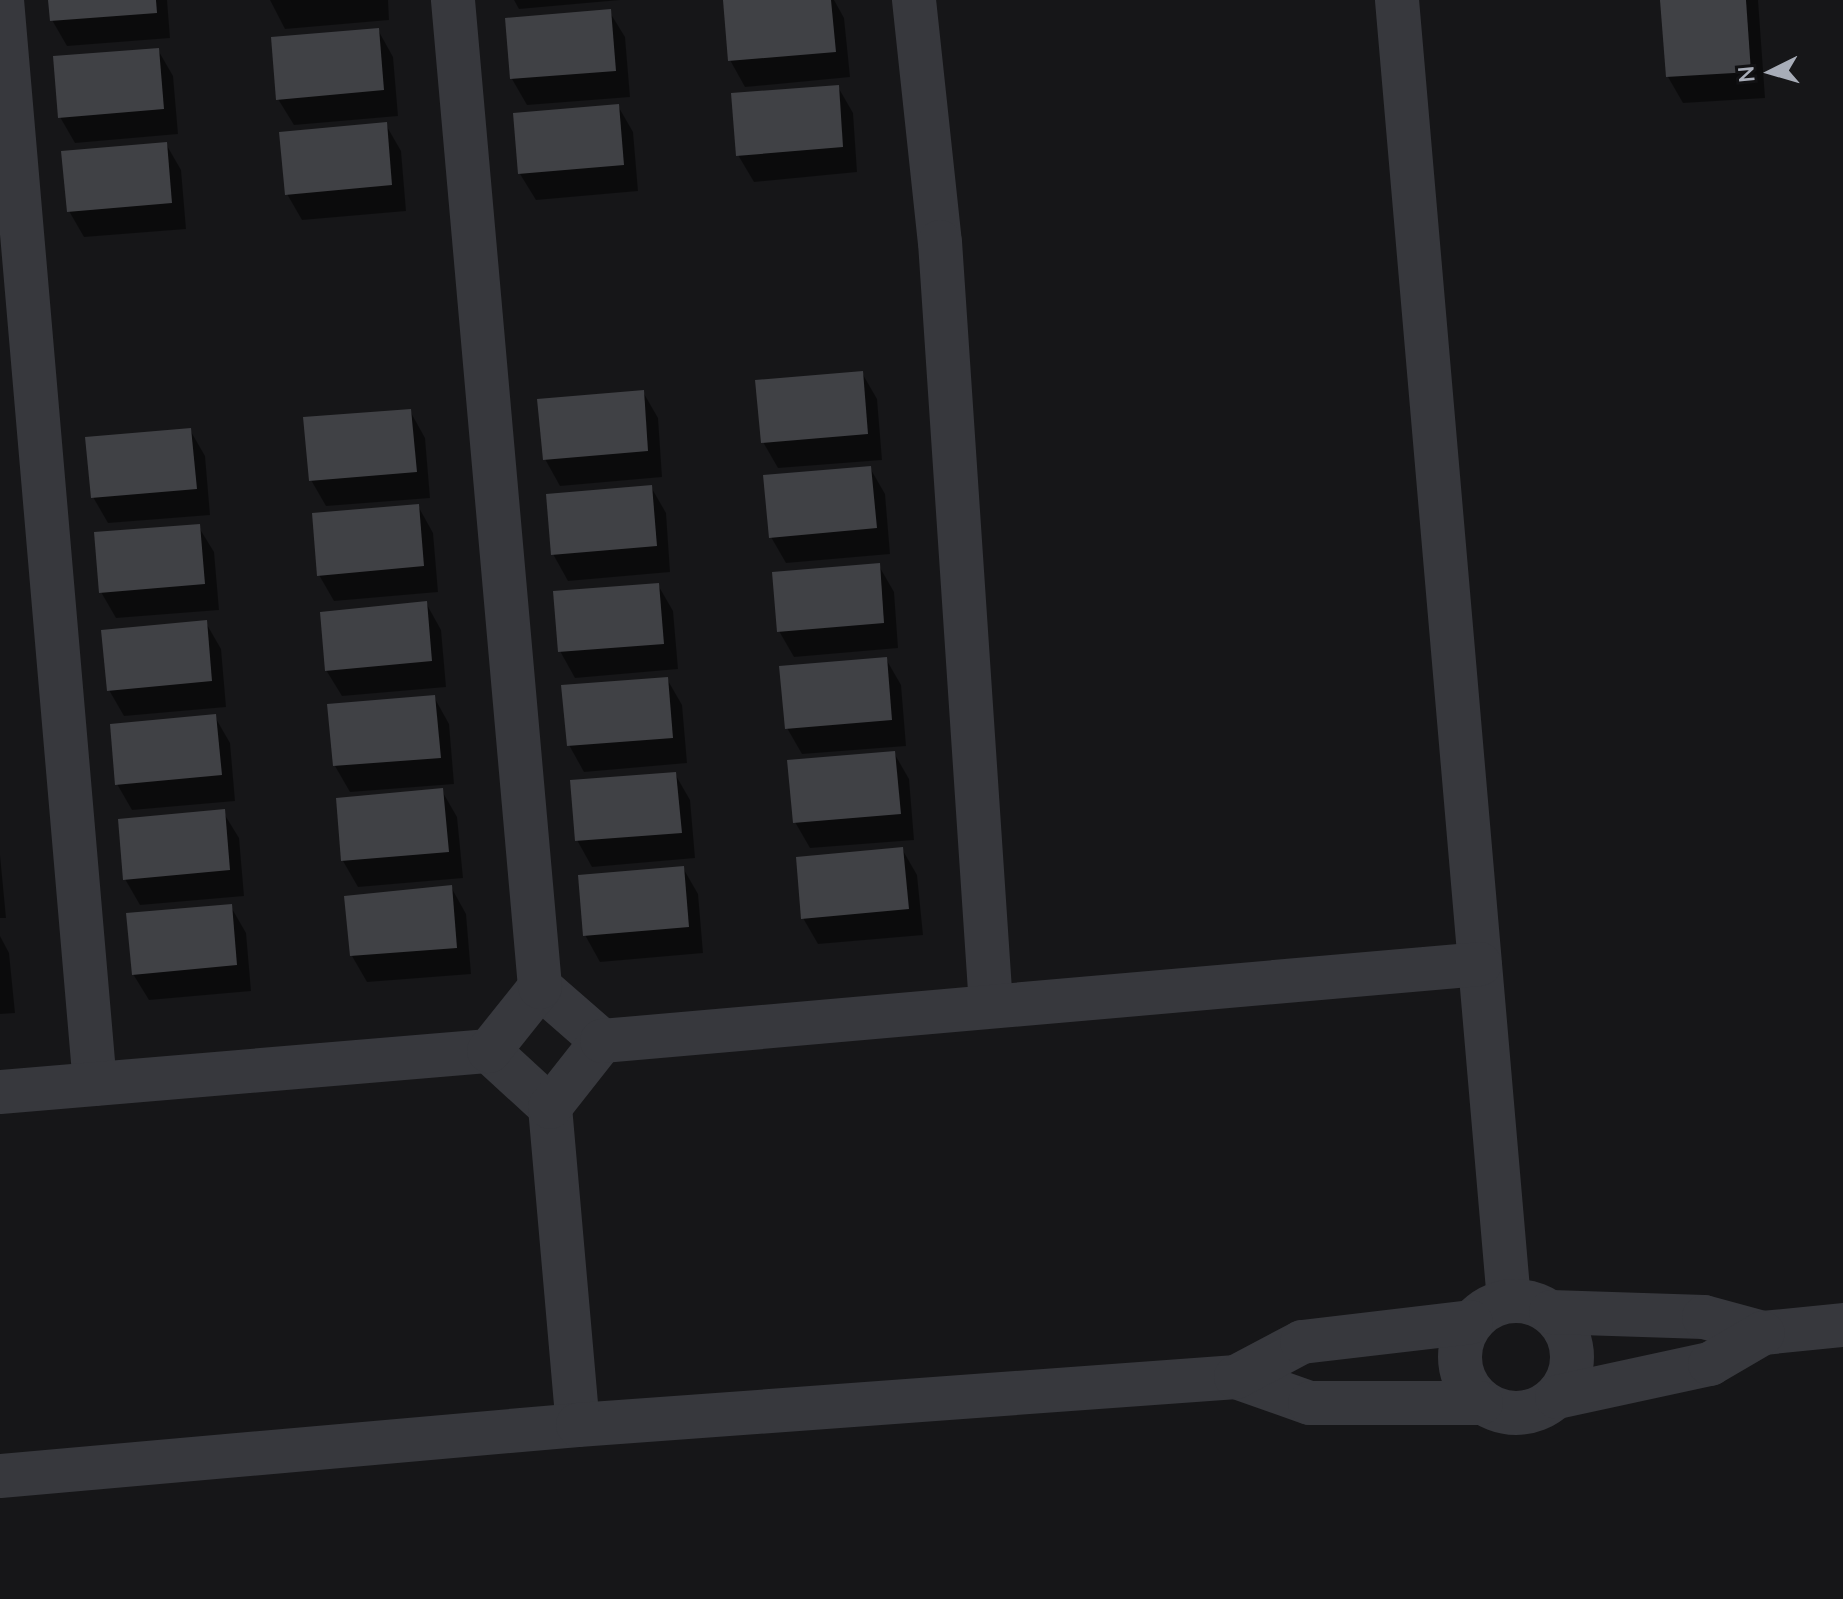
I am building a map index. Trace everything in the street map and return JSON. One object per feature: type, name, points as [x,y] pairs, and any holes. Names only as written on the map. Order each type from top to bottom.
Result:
[{"type":"street","points":[[2,0],[95,1084]]},
{"type":"street","points":[[0,1092],[489,1051],[540,987],[453,0]]},
{"type":"street","points":[[914,0],[940,242],[991,1005]]},
{"type":"street","points":[[1397,0],[1509,1300]]},
{"type":"street","points":[[540,987],[602,1041],[1480,964]]},
{"type":"street","points":[[550,1107],[602,1041]]},
{"type":"street","points":[[489,1051],[550,1107],[578,1425]]},
{"type":"street","points":[[1236,1377],[1302,1342],[1471,1322],[1509,1300],[1531,1302],[1551,1312],[1564,1326],[1573,1362],[1557,1397]]},
{"type":"street","points":[[1551,1312],[1704,1317],[1763,1333],[1843,1325]]},
{"type":"street","points":[[1471,1322],[1462,1341],[1460,1364],[1466,1386],[1481,1403]]},
{"type":"street","points":[[0,1476],[578,1425],[1236,1377],[1310,1403],[1481,1403],[1520,1414],[1557,1397],[1710,1364],[1763,1333]]},
{"type":"building","points":[[48,0],[156,0],[157,13],[50,21]]},
{"type":"building","points":[[723,0],[831,0],[836,52],[728,61]]},
{"type":"building","points":[[1660,0],[1746,0],[1751,72],[1666,77]]},
{"type":"building","points":[[611,9],[616,71],[510,79],[505,18]]},
{"type":"building","points":[[379,28],[384,90],[276,100],[271,37]]},
{"type":"building","points":[[159,48],[164,109],[58,118],[53,56]]},
{"type":"building","points":[[839,85],[843,147],[736,156],[731,93]]},
{"type":"building","points":[[619,104],[624,165],[518,174],[513,113]]},
{"type":"building","points":[[387,122],[392,185],[285,195],[279,132]]},
{"type":"building","points":[[167,142],[172,203],[67,212],[61,151]]},
{"type":"building","points":[[863,371],[868,434],[761,443],[755,380]]},
{"type":"building","points":[[644,390],[648,451],[543,460],[537,399]]},
{"type":"building","points":[[411,409],[417,472],[309,481],[303,417]]},
{"type":"building","points":[[191,428],[197,489],[91,498],[85,437]]},
{"type":"building","points":[[871,466],[877,528],[769,538],[763,475]]},
{"type":"building","points":[[652,485],[657,546],[551,555],[546,494]]},
{"type":"building","points":[[419,504],[424,566],[317,576],[312,513]]},
{"type":"building","points":[[200,524],[205,584],[99,593],[94,532]]},
{"type":"building","points":[[880,563],[884,623],[777,632],[772,572]]},
{"type":"building","points":[[659,583],[664,644],[558,652],[553,591]]},
{"type":"building","points":[[427,601],[432,661],[325,671],[320,612]]},
{"type":"building","points":[[207,620],[212,681],[107,691],[101,630]]},
{"type":"building","points":[[887,657],[892,720],[785,729],[779,666]]},
{"type":"building","points":[[668,677],[673,738],[567,746],[561,685]]},
{"type":"building","points":[[435,695],[441,758],[333,766],[327,704]]},
{"type":"building","points":[[216,714],[222,775],[115,785],[110,724]]},
{"type":"building","points":[[895,751],[901,814],[793,823],[787,760]]},
{"type":"building","points":[[676,772],[682,833],[575,841],[570,780]]},
{"type":"building","points":[[443,788],[449,852],[341,861],[336,798]]},
{"type":"building","points":[[225,809],[230,870],[123,880],[118,819]]},
{"type":"building","points":[[903,847],[909,909],[801,919],[796,857]]},
{"type":"building","points":[[684,866],[689,927],[583,936],[578,875]]},
{"type":"building","points":[[452,885],[457,948],[350,956],[344,896]]},
{"type":"building","points":[[232,904],[237,965],[132,975],[126,913]]}]
